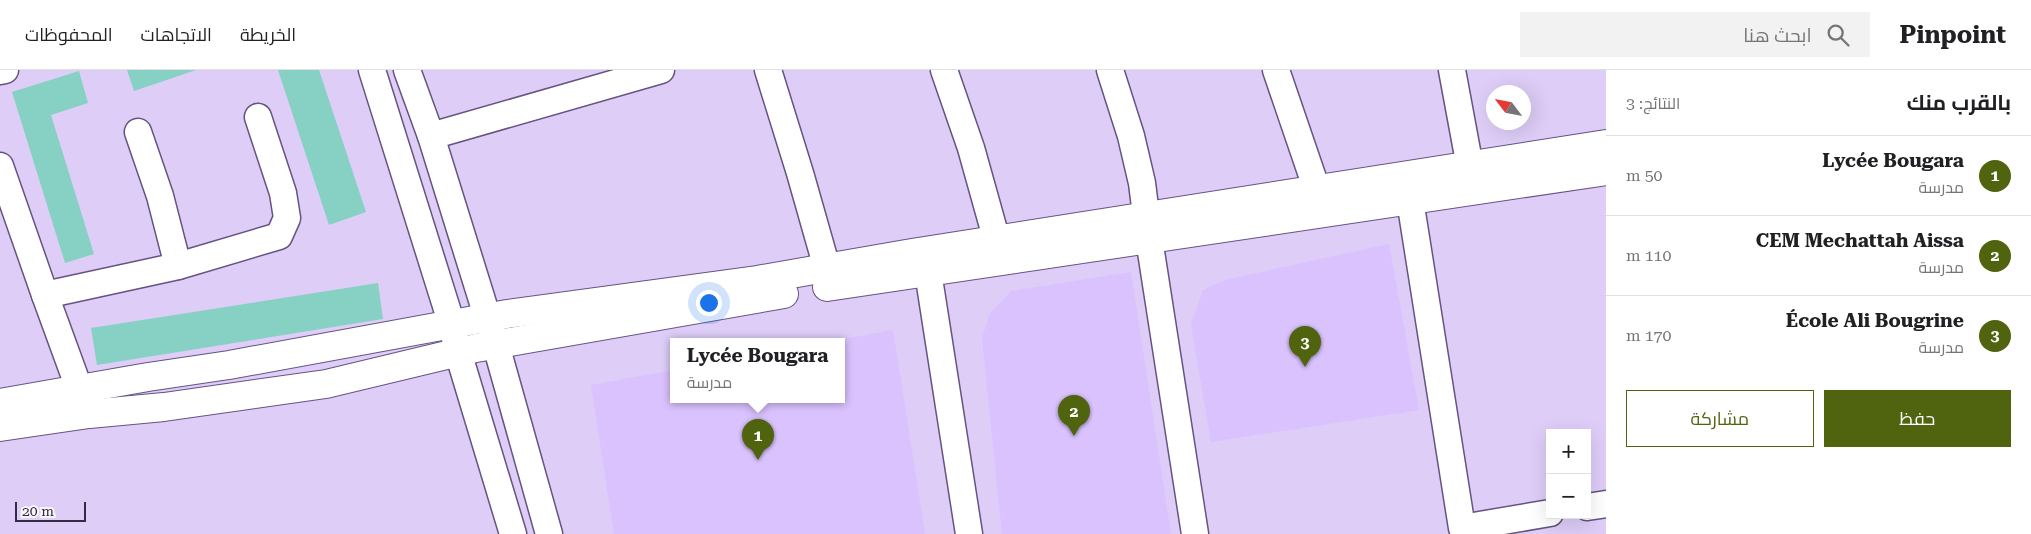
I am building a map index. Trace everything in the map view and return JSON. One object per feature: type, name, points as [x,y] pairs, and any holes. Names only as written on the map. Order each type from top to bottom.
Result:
[{"type":"main road","points":[[0,427],[89,414],[164,407],[326,384],[458,352],[828,277],[912,253],[997,241],[1147,228],[1410,200],[1471,179],[1606,144]]},
{"type":"main road","points":[[0,403],[229,365],[452,325],[486,317],[828,277],[928,272],[1147,228],[1317,190],[1606,171]]},
{"type":"street","points":[[0,71],[5,70]]},
{"type":"street","points":[[372,70],[452,325],[458,352],[513,534]]},
{"type":"street","points":[[407,70],[431,136],[471,261],[549,534]]},
{"type":"street","points":[[431,136],[661,70]]},
{"type":"street","points":[[768,70],[828,277]]},
{"type":"street","points":[[944,70],[971,148],[997,241]]},
{"type":"street","points":[[1110,70],[1131,136],[1142,183],[1147,228],[1195,534]]},
{"type":"street","points":[[1276,70],[1317,190]]},
{"type":"street","points":[[1452,70],[1471,179]]},
{"type":"street","points":[[45,295],[178,266],[279,236],[287,218],[283,193],[258,117]]},
{"type":"street","points":[[138,132],[160,196],[178,266]]},
{"type":"street","points":[[0,166],[89,414]]},
{"type":"street","points":[[1410,200],[1462,528],[1546,515]]},
{"type":"street","points":[[928,272],[969,534]]},
{"type":"street","points":[[1591,506],[1606,504]]},
{"type":"shaded area","points":[[1389,244],[1419,410],[1211,442],[1191,325],[1203,290],[1225,280]]},
{"type":"shaded area","points":[[1131,272],[1171,534],[1002,534],[982,338],[990,313],[1011,291]]},
{"type":"shaded area","points":[[893,330],[925,534],[614,534],[591,385],[670,371],[670,403],[845,403],[845,339]]},
{"type":"building","points":[[127,70],[196,70],[134,91]]},
{"type":"building","points":[[278,70],[319,70],[366,212],[329,225]]},
{"type":"building","points":[[79,71],[88,103],[51,115],[94,254],[65,263],[12,92]]},
{"type":"building","points":[[378,283],[383,319],[97,365],[91,328]]},
{"type":"place","name":"École Ali Bougrine","points":[[1305,367]]},
{"type":"place","name":"CEM Mechattah Aissa","points":[[1074,436]]},
{"type":"place","name":"Lycée Bougara","points":[[758,460]]}]
